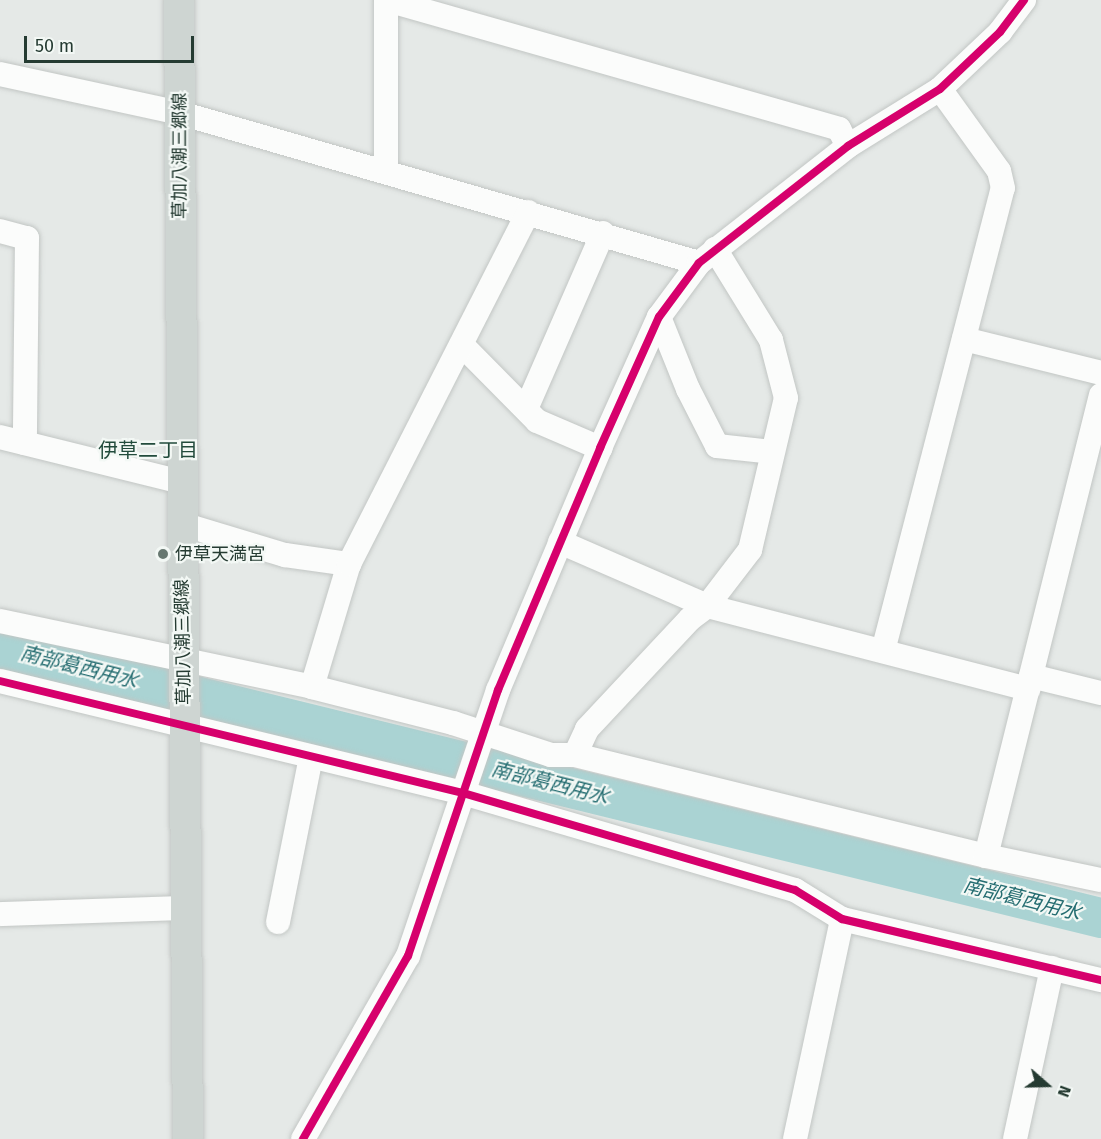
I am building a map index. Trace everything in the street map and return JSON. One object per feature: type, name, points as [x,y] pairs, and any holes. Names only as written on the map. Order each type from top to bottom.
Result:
[{"type":"main road","name":"草加八潮三郷線","points":[[179,0],[188,1139]]},
{"type":"street","points":[[386,171],[387,0],[839,129],[848,146]]},
{"type":"street","points":[[303,1139],[408,956],[498,690],[600,448],[659,317],[707,256],[848,146],[940,89],[994,39],[1024,0]]},
{"type":"street","points":[[0,74],[180,113],[603,233],[707,256],[771,340],[786,398],[750,550],[707,606],[690,619],[587,729],[574,755]]},
{"type":"street","points":[[884,651],[1003,188],[999,171],[940,89]]},
{"type":"street","points":[[312,687],[349,564],[528,212]]},
{"type":"street","points":[[0,231],[27,238],[25,443]]},
{"type":"street","points":[[526,409],[603,233]]},
{"type":"street","points":[[659,317],[688,389],[717,446],[772,452]]},
{"type":"street","points":[[964,339],[1101,373]]},
{"type":"street","points":[[462,345],[537,421],[600,448]]},
{"type":"street","points":[[986,856],[1101,395]]},
{"type":"street","points":[[0,437],[182,482]]},
{"type":"street","points":[[182,524],[285,555],[349,564]]},
{"type":"street","points":[[560,542],[707,606],[884,651],[1029,682],[1101,693]]},
{"type":"street","points":[[0,621],[183,667],[312,687],[481,741],[550,755],[574,755],[986,856],[1101,880]]},
{"type":"street","points":[[0,681],[185,720],[310,757],[464,788],[795,890],[842,919],[1101,980]]},
{"type":"street","points":[[278,922],[310,757]]},
{"type":"street","points":[[0,914],[185,908]]},
{"type":"street","points":[[795,1139],[842,919]]},
{"type":"street","points":[[1015,1139],[1052,968]]},
{"type":"waterway","name":"南部葛西用水","points":[[0,648],[1101,918]]},
{"type":"cycle path","points":[[303,1139],[408,956],[498,690],[600,448],[659,317],[699,263],[848,146],[940,89],[1000,32],[1024,0]]},
{"type":"cycle path","points":[[0,681],[463,793],[795,890],[842,919],[1101,980]]},
{"type":"place","name":"伊草天満宮","points":[[163,554]]},
{"type":"district","name":"伊草二丁目","points":[[148,450]]}]
